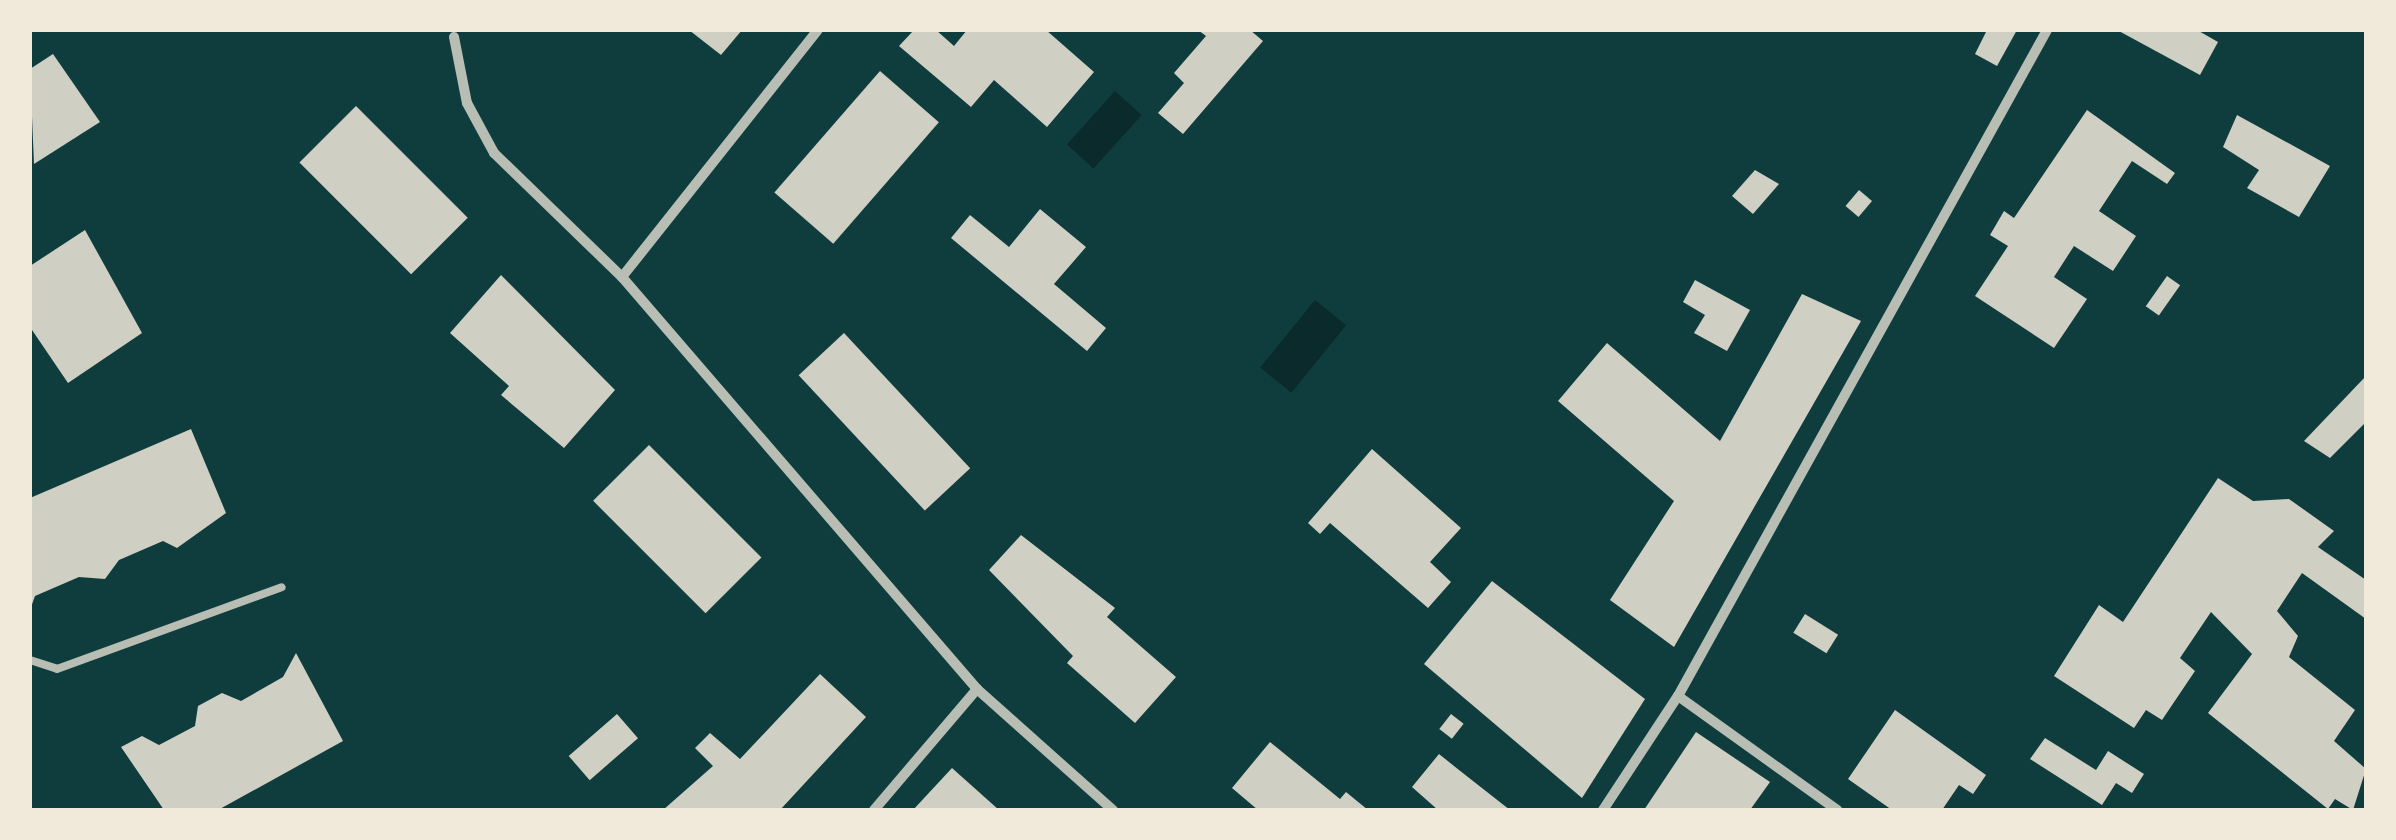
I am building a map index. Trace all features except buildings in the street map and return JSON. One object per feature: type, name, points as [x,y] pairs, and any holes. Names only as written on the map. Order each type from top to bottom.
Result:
[{"type":"street","points":[[622,278],[818,30]]},
{"type":"street","points":[[1603,810],[1678,696],[2047,30]]},
{"type":"street","points":[[454,36],[467,103],[494,153],[622,278],[977,690],[1113,810]]},
{"type":"street","points":[[874,810],[977,690]]},
{"type":"street","points":[[1678,696],[1837,810]]},
{"type":"lane","points":[[30,660],[58,668],[282,588]]},
{"type":"water","points":[[1115,91],[1142,115],[1094,169],[1067,145]]},
{"type":"water","points":[[1315,300],[1346,325],[1291,393],[1260,368]]}]
